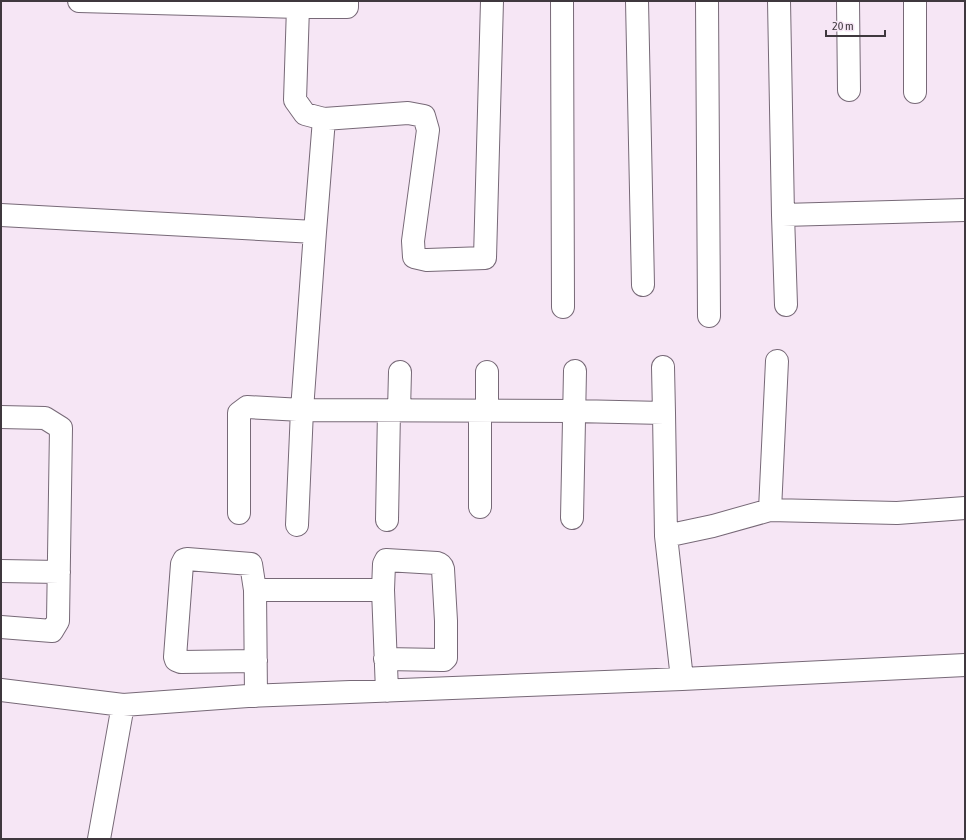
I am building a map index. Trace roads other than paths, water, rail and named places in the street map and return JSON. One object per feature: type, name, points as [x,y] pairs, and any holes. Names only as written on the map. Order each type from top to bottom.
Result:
[{"type":"street","points":[[79,1],[348,7],[347,1]]},
{"type":"street","points":[[298,7],[295,100],[305,114],[324,119],[408,113],[424,116],[428,130],[413,241],[414,257],[427,260],[485,258],[492,1]]},
{"type":"street","points":[[562,1],[563,306]]},
{"type":"street","points":[[637,1],[642,285]]},
{"type":"street","points":[[706,1],[710,316]]},
{"type":"street","points":[[779,1],[786,305]]},
{"type":"street","points":[[848,1],[849,90]]},
{"type":"street","points":[[915,1],[915,92]]},
{"type":"street","points":[[297,525],[302,410],[324,119]]},
{"type":"street","points":[[783,215],[965,210]]},
{"type":"street","points":[[1,215],[315,232]]},
{"type":"street","points":[[770,510],[777,361]]},
{"type":"street","points":[[663,367],[666,536],[682,679]]},
{"type":"street","points":[[572,518],[575,371]]},
{"type":"street","points":[[387,520],[394,411],[400,372]]},
{"type":"street","points":[[480,507],[483,411],[486,372]]},
{"type":"street","points":[[239,513],[239,413],[247,407],[302,410],[574,411],[664,413]]},
{"type":"street","points":[[1,417],[45,418],[61,428],[58,621],[52,631],[1,627]]},
{"type":"street","points":[[666,536],[713,526],[770,510],[897,513],[965,508]]},
{"type":"street","points":[[256,661],[181,662],[176,660],[182,564],[184,560],[251,564],[255,590],[256,661],[256,696]]},
{"type":"street","points":[[386,659],[444,660],[446,658],[446,621],[443,569],[440,564],[386,560],[384,564],[384,590],[386,659],[387,691]]},
{"type":"street","points":[[1,571],[59,572]]},
{"type":"street","points":[[255,590],[384,590]]},
{"type":"street","points":[[1,690],[123,706],[256,696],[682,679],[965,665]]},
{"type":"street","points":[[100,839],[123,706]]}]
